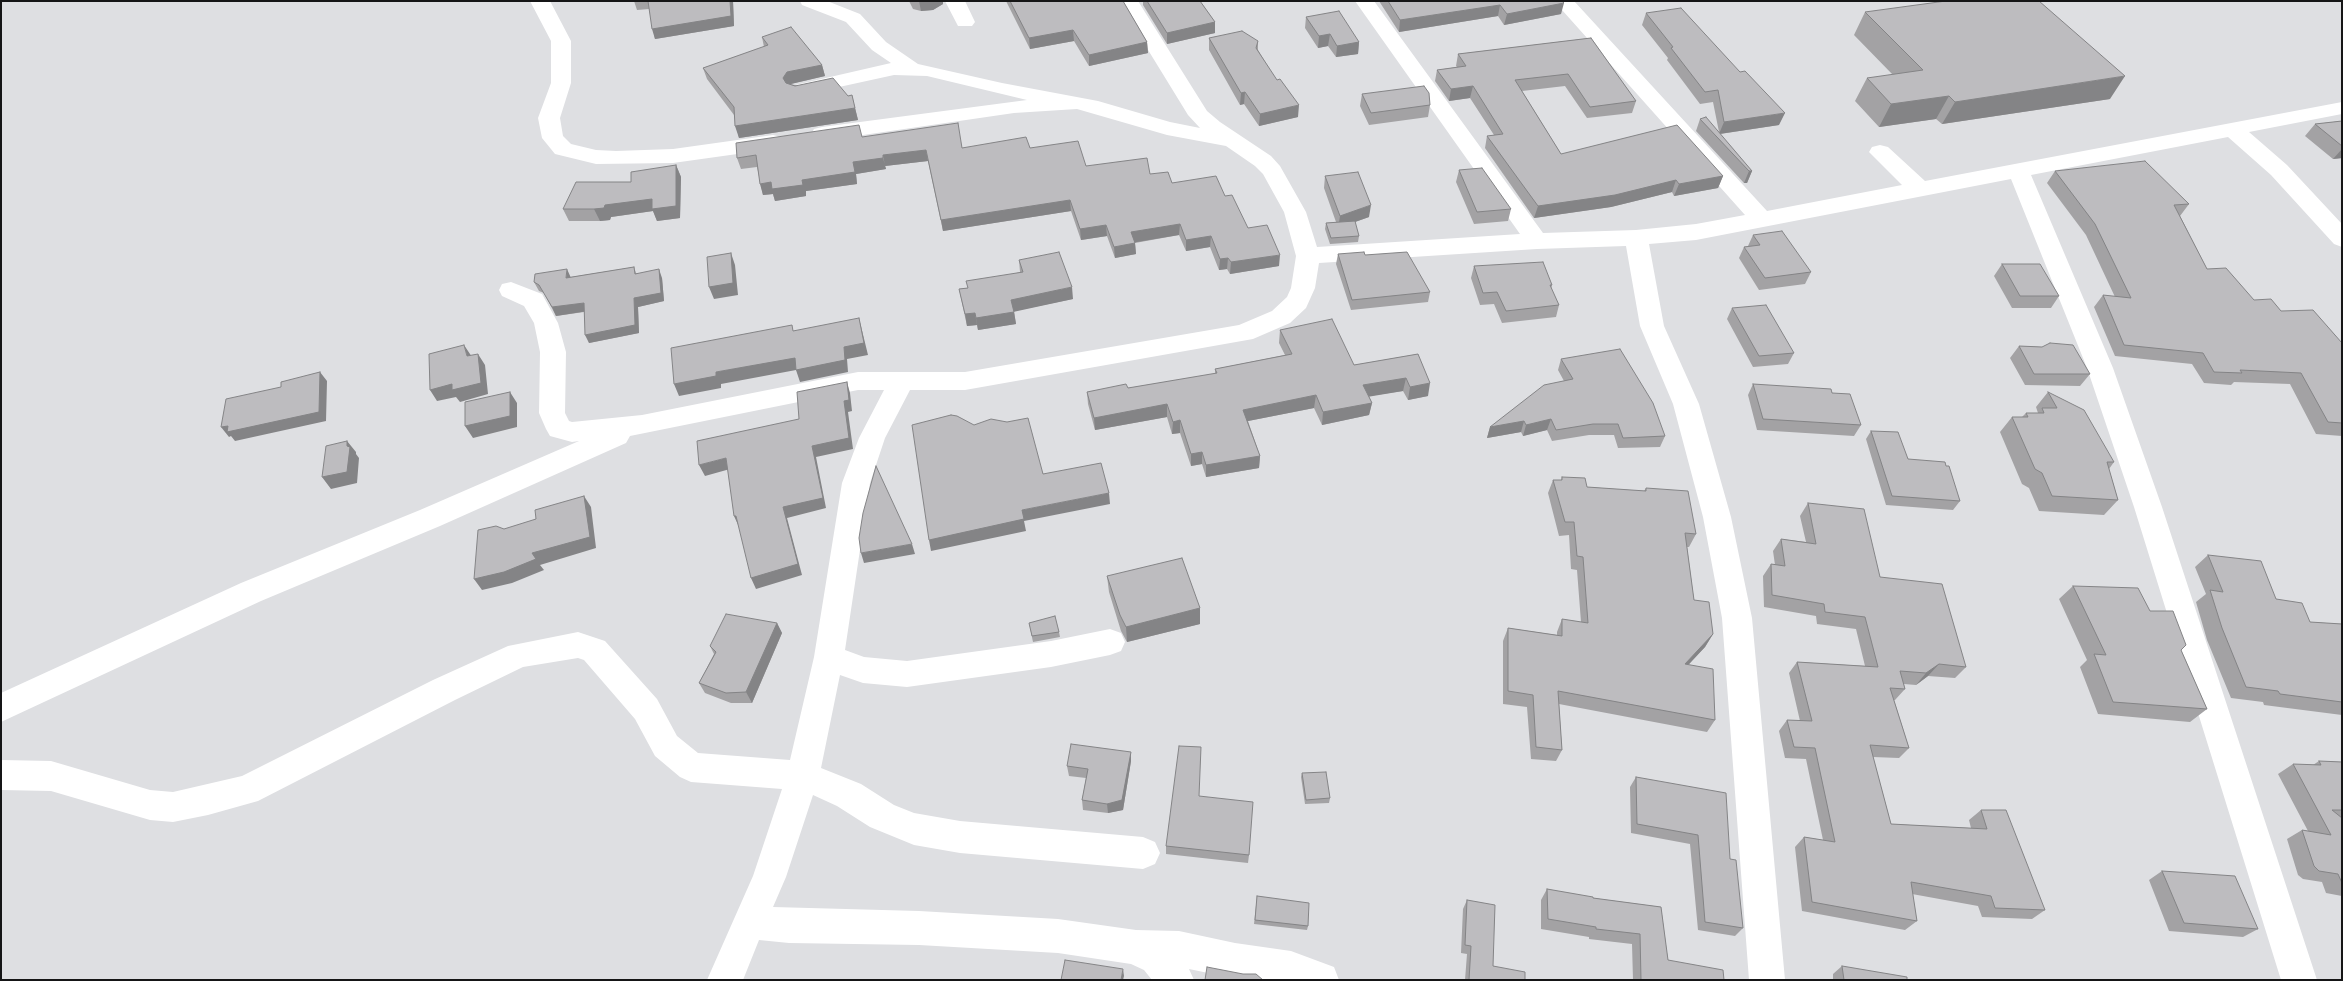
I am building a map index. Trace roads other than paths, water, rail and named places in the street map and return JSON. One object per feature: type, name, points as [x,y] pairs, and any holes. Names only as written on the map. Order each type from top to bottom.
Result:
[{"type":"street","points":[[540,1],[561,41],[561,83],[550,118],[553,138],[563,149],[606,158],[673,156],[1014,107],[1074,104]]},
{"type":"street","points":[[809,1],[853,18],[879,46],[911,68]]},
{"type":"street","points":[[956,1],[965,22]]},
{"type":"street","points":[[511,290],[533,300],[546,323],[553,352],[552,414],[559,429],[572,432],[642,425],[858,381],[965,381],[1244,333],[1281,317],[1297,302],[1303,288],[1308,256],[1295,212],[1272,171],[1253,154],[1212,127],[1199,115],[1128,1]]},
{"type":"street","points":[[1364,1],[1450,116],[1537,241]]},
{"type":"street","points":[[1563,1],[1762,220]]},
{"type":"street","points":[[798,90],[875,72],[911,68],[937,71],[1002,89],[1098,108],[1167,128],[1233,141]]},
{"type":"street","points":[[1308,256],[1537,241],[1636,238],[1696,232],[2342,108]]},
{"type":"street","points":[[2232,129],[2279,170],[2342,239]]},
{"type":"street","points":[[1880,152],[1919,188]]},
{"type":"street","points":[[2018,169],[2100,368],[2148,507],[2299,980]]},
{"type":"street","points":[[1636,238],[1652,326],[1686,404],[1717,517],[1736,618],[1766,980]]},
{"type":"street","points":[[725,980],[769,877],[802,776],[829,656],[838,588],[856,483],[872,438],[901,382]]},
{"type":"street","points":[[1,708],[251,592],[430,518],[642,425]]},
{"type":"street","points":[[829,656],[863,670],[907,674],[1051,654],[1110,642]]},
{"type":"street","points":[[1,776],[51,776],[150,805],[173,807],[208,800],[246,790],[435,694],[519,655],[578,645],[594,650],[612,669],[646,709],[666,746],[691,767],[802,776],[850,795],[882,816],[914,829],[960,837],[1143,853]]},
{"type":"street","points":[[749,922],[789,926],[919,928],[1058,936],[1135,947],[1179,950],[1291,969],[1321,980]]},
{"type":"street","points":[[1135,947],[1156,958],[1176,980]]}]
